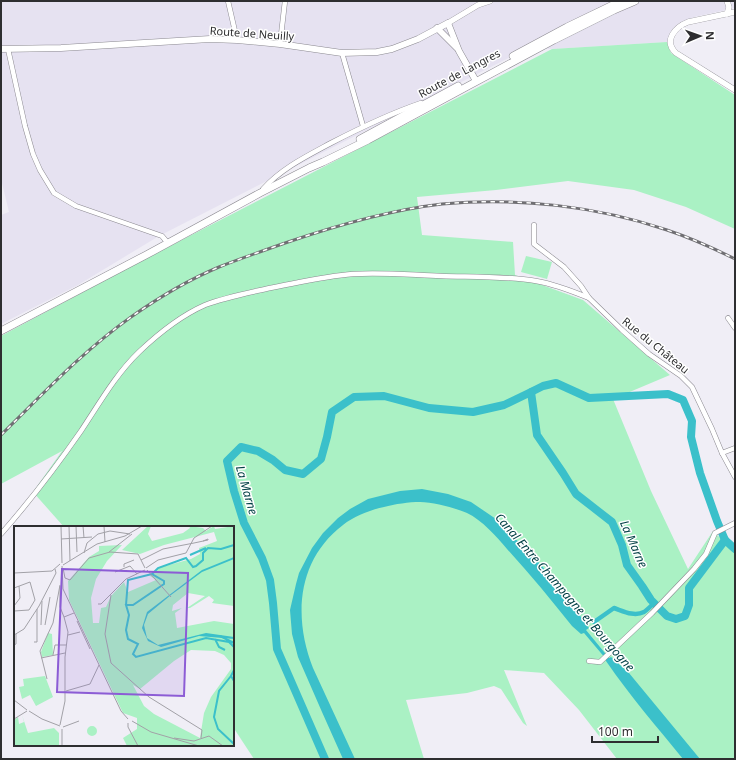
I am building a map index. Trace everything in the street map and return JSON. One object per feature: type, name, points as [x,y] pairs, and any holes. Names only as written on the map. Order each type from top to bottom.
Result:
[{"type":"main road","points":[[1,331],[260,193],[368,140],[475,79],[554,40],[623,3],[635,1]]},
{"type":"main road","name":"Route de Neuilly","points":[[4,49],[68,48],[210,39],[280,44],[342,53],[377,52],[392,49],[418,39],[448,23]]},
{"type":"main road","points":[[448,23],[459,51],[475,79]]},
{"type":"main road","points":[[437,28],[459,51]]},
{"type":"main road","name":"Route de Langres","points":[[309,168],[430,100],[475,79]]},
{"type":"street","points":[[228,1],[237,40]]},
{"type":"street","points":[[280,44],[285,1]]},
{"type":"street","points":[[448,23],[478,5],[490,1]]},
{"type":"street","points":[[727,1],[729,7],[727,14]]},
{"type":"street","points":[[735,12],[683,24],[672,35],[671,44],[672,49],[676,53],[735,90]]},
{"type":"street","points":[[4,49],[33,154],[40,170],[54,193],[76,206],[162,236],[167,242]]},
{"type":"street","points":[[342,53],[364,126]]},
{"type":"street","points":[[260,193],[285,170],[306,156],[364,126],[430,100]]},
{"type":"street","points":[[534,225],[534,244],[564,267],[581,286],[589,298]]},
{"type":"street","points":[[1,534],[65,454],[131,360],[154,338],[182,317],[204,306],[238,294],[355,274],[483,277],[526,280],[561,287],[589,298]]},
{"type":"street","name":"Rue du Château","points":[[589,298],[649,354],[681,376],[692,387],[722,453],[735,477]]},
{"type":"street","points":[[728,318],[735,328]]},
{"type":"street","points":[[722,453],[735,448]]},
{"type":"street","points":[[589,661],[600,662],[611,653],[694,569],[706,554],[715,533],[735,523]]},
{"type":"shaded area","points":[[1,1],[735,1],[735,8],[694,17],[677,25],[671,31],[667,42],[552,49],[530,47],[159,236],[78,285],[1,324],[1,215],[9,212],[1,179]]},
{"type":"green space","points":[[667,42],[671,53],[735,95],[735,229],[686,207],[634,190],[568,181],[496,190],[417,197],[422,235],[513,242],[515,275],[583,300],[670,375],[613,399],[651,491],[688,569],[713,531],[735,552],[735,759],[617,759],[579,710],[544,673],[504,670],[527,726],[523,723],[501,689],[494,686],[467,693],[406,700],[424,759],[254,759],[234,729],[234,526],[63,526],[33,492],[62,451],[1,484],[1,336],[141,261],[552,49]]},
{"type":"green space","points":[[526,256],[552,262],[547,279],[521,272]]},
{"type":"water","points":[[422,489],[448,494],[471,502],[496,519],[542,566],[589,628],[586,630],[609,658],[611,657],[629,673],[700,759],[683,759],[624,687],[606,659],[584,633],[581,634],[572,626],[532,577],[489,529],[473,516],[457,509],[432,503],[411,502],[379,508],[362,514],[343,525],[328,539],[316,555],[308,572],[303,590],[303,629],[307,649],[313,668],[355,759],[343,759],[298,657],[292,634],[290,610],[299,573],[312,548],[323,533],[338,518],[350,509],[368,499],[400,491]]},
{"type":"waterway","name":"La Marne","points":[[531,392],[543,386],[556,383],[589,398],[668,394],[683,400],[692,421],[691,437],[700,473],[725,540]]},
{"type":"waterway","name":"La Marne","points":[[325,759],[277,649],[270,580],[262,558],[244,523],[234,491],[227,461],[241,447],[258,451],[273,460],[285,470],[303,474],[321,459],[332,412],[354,397],[384,396],[429,408],[473,412],[504,405],[531,392],[537,435],[576,494],[612,522],[622,545],[627,565],[651,600],[667,616],[676,619],[685,616],[689,605],[689,588],[725,540],[735,549]]},
{"type":"waterway","name":"Canal Entre Champagne et Bourgogne","points":[[594,622],[614,608],[636,614],[644,612],[654,603]]},
{"type":"railway","points":[[1,435],[96,344],[131,317],[174,290],[207,272],[254,254],[326,230],[384,214],[442,204],[470,202],[556,205],[612,215],[667,230],[685,236],[735,259]]}]
